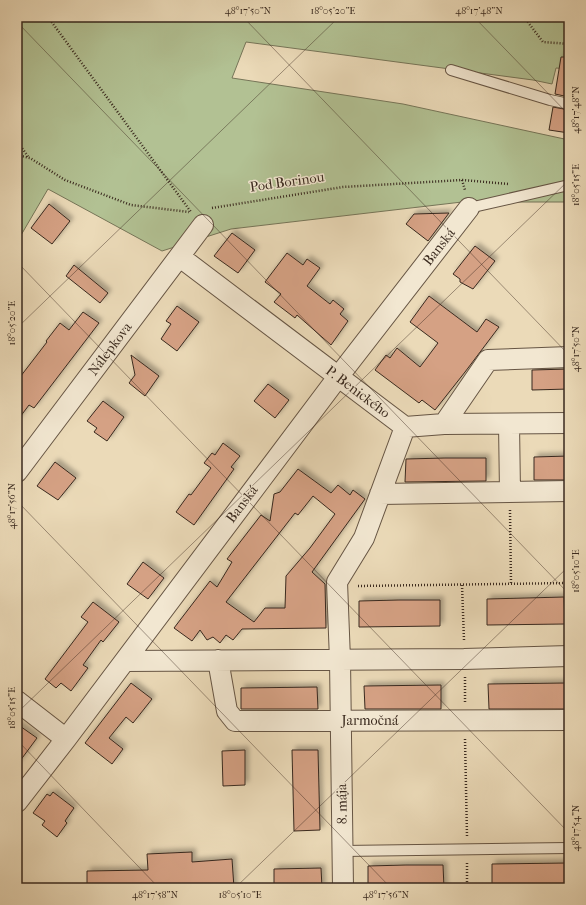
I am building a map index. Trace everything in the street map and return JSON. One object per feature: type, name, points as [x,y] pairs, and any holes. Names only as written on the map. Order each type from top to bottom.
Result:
[{"type":"street","name":"Banská","points":[[17,802],[338,377],[469,208]]},
{"type":"street","name":"Nálepkova","points":[[17,472],[180,257],[199,214]]},
{"type":"street","name":"P. Benického","points":[[180,257],[404,427],[444,424],[569,423]]},
{"type":"street","points":[[444,424],[488,360],[569,357]]},
{"type":"street","points":[[509,424],[510,492]]},
{"type":"street","points":[[337,582],[364,538],[404,427]]},
{"type":"street","points":[[380,494],[569,491]]},
{"type":"street","name":"8. mája","points":[[337,582],[340,660],[343,888]]},
{"type":"street","points":[[125,661],[464,659],[569,656]]},
{"type":"street","name":"Jarmočná","points":[[218,660],[227,711],[234,721],[569,720]]},
{"type":"street","points":[[17,701],[66,739]]},
{"type":"lane","points":[[451,70],[550,100],[569,104]]},
{"type":"lane","points":[[469,208],[569,185]]},
{"type":"lane","points":[[342,851],[569,848]]},
{"type":"path","points":[[48,17],[199,214]]},
{"type":"path","points":[[524,17],[543,42],[569,44]]},
{"type":"path","points":[[17,141],[30,158]]},
{"type":"path","points":[[17,155],[30,158]]},
{"type":"path","name":"Pod Borinou","points":[[30,158],[65,180],[131,205],[199,214],[343,188],[462,180],[515,184]]},
{"type":"path","points":[[510,492],[511,584]]},
{"type":"path","points":[[337,582],[349,586],[569,583]]},
{"type":"path","points":[[462,585],[467,888]]},
{"type":"green space","points":[[17,17],[569,17],[569,69],[556,68],[552,84],[533,80],[246,42],[232,78],[403,104],[569,140],[569,202],[462,202],[231,229],[162,251],[48,189],[17,242]]},
{"type":"building","points":[[561,57],[569,57],[569,97],[555,94]]},
{"type":"building","points":[[553,107],[569,110],[569,133],[549,130]]},
{"type":"building","points":[[49,204],[70,221],[52,244],[31,228]]},
{"type":"building","points":[[449,213],[428,241],[406,224],[414,214]]},
{"type":"building","points":[[232,233],[255,250],[238,273],[214,256]]},
{"type":"building","points":[[475,246],[495,261],[473,289],[460,282],[460,279],[453,274]]},
{"type":"building","points":[[287,253],[303,265],[307,259],[320,268],[307,286],[330,304],[333,300],[344,309],[340,314],[348,321],[331,345],[297,315],[295,318],[274,302],[281,294],[265,282]]},
{"type":"building","points":[[74,265],[108,293],[100,303],[66,276]]},
{"type":"building","points":[[429,296],[477,332],[486,319],[499,327],[435,410],[422,400],[419,403],[375,370],[386,355],[390,358],[397,348],[420,367],[438,343],[410,322]]},
{"type":"building","points":[[177,306],[199,322],[177,351],[161,339],[171,324],[166,321]]},
{"type":"building","points":[[83,312],[99,323],[34,408],[29,405],[17,421],[17,381],[60,323],[69,330]]},
{"type":"building","points":[[131,355],[159,376],[145,396],[129,383],[135,375]]},
{"type":"building","points":[[569,369],[569,389],[532,390],[532,370]]},
{"type":"building","points":[[268,384],[289,400],[275,418],[254,401]]},
{"type":"building","points":[[103,401],[124,417],[107,441],[94,432],[97,428],[87,421]]},
{"type":"building","points":[[223,443],[240,456],[231,467],[234,469],[194,525],[176,512],[211,468],[204,463],[212,453],[215,455]]},
{"type":"building","points":[[569,456],[569,480],[534,480],[534,457]]},
{"type":"building","points":[[486,458],[486,481],[405,482],[406,459]]},
{"type":"building","points":[[55,462],[76,478],[58,500],[37,486]]},
{"type":"building","points":[[298,469],[331,493],[338,485],[350,495],[353,490],[365,499],[312,572],[325,584],[326,628],[242,629],[233,640],[226,635],[220,643],[213,637],[207,640],[200,630],[192,641],[174,628],[210,581],[217,587],[232,562],[227,559],[261,515],[270,521],[274,494],[280,492]],"holes":[[[313,496],[335,514],[310,548],[286,576],[285,608],[265,608],[254,622],[226,602],[295,513],[298,515]]]},
{"type":"building","points":[[143,562],[164,578],[148,599],[127,584]]},
{"type":"building","points":[[564,597],[565,624],[487,625],[487,599]]},
{"type":"building","points":[[440,600],[440,626],[359,627],[359,601]]},
{"type":"building","points":[[93,602],[119,622],[103,642],[101,640],[83,665],[88,668],[71,691],[61,683],[56,688],[45,679],[88,622],[81,617]]},
{"type":"building","points":[[131,683],[152,699],[133,723],[126,717],[109,738],[123,749],[112,764],[85,743]]},
{"type":"building","points":[[565,683],[565,709],[489,709],[488,684]]},
{"type":"building","points":[[441,685],[441,709],[365,709],[364,686]]},
{"type":"building","points":[[317,687],[318,709],[241,709],[241,688]]},
{"type":"building","points":[[17,724],[37,738],[17,765]]},
{"type":"building","points":[[245,750],[245,785],[223,786],[222,751]]},
{"type":"building","points":[[292,750],[318,750],[320,830],[294,831]]},
{"type":"building","points":[[53,792],[74,808],[65,821],[67,823],[57,837],[42,825],[45,821],[33,813],[47,794],[50,796]]},
{"type":"building","points":[[192,852],[192,862],[232,859],[234,888],[87,888],[87,871],[148,870],[147,854]]},
{"type":"building","points":[[567,863],[568,888],[492,888],[492,864]]},
{"type":"building","points":[[443,865],[444,888],[368,888],[368,866]]},
{"type":"building","points":[[321,868],[322,888],[274,888],[274,869]]}]
